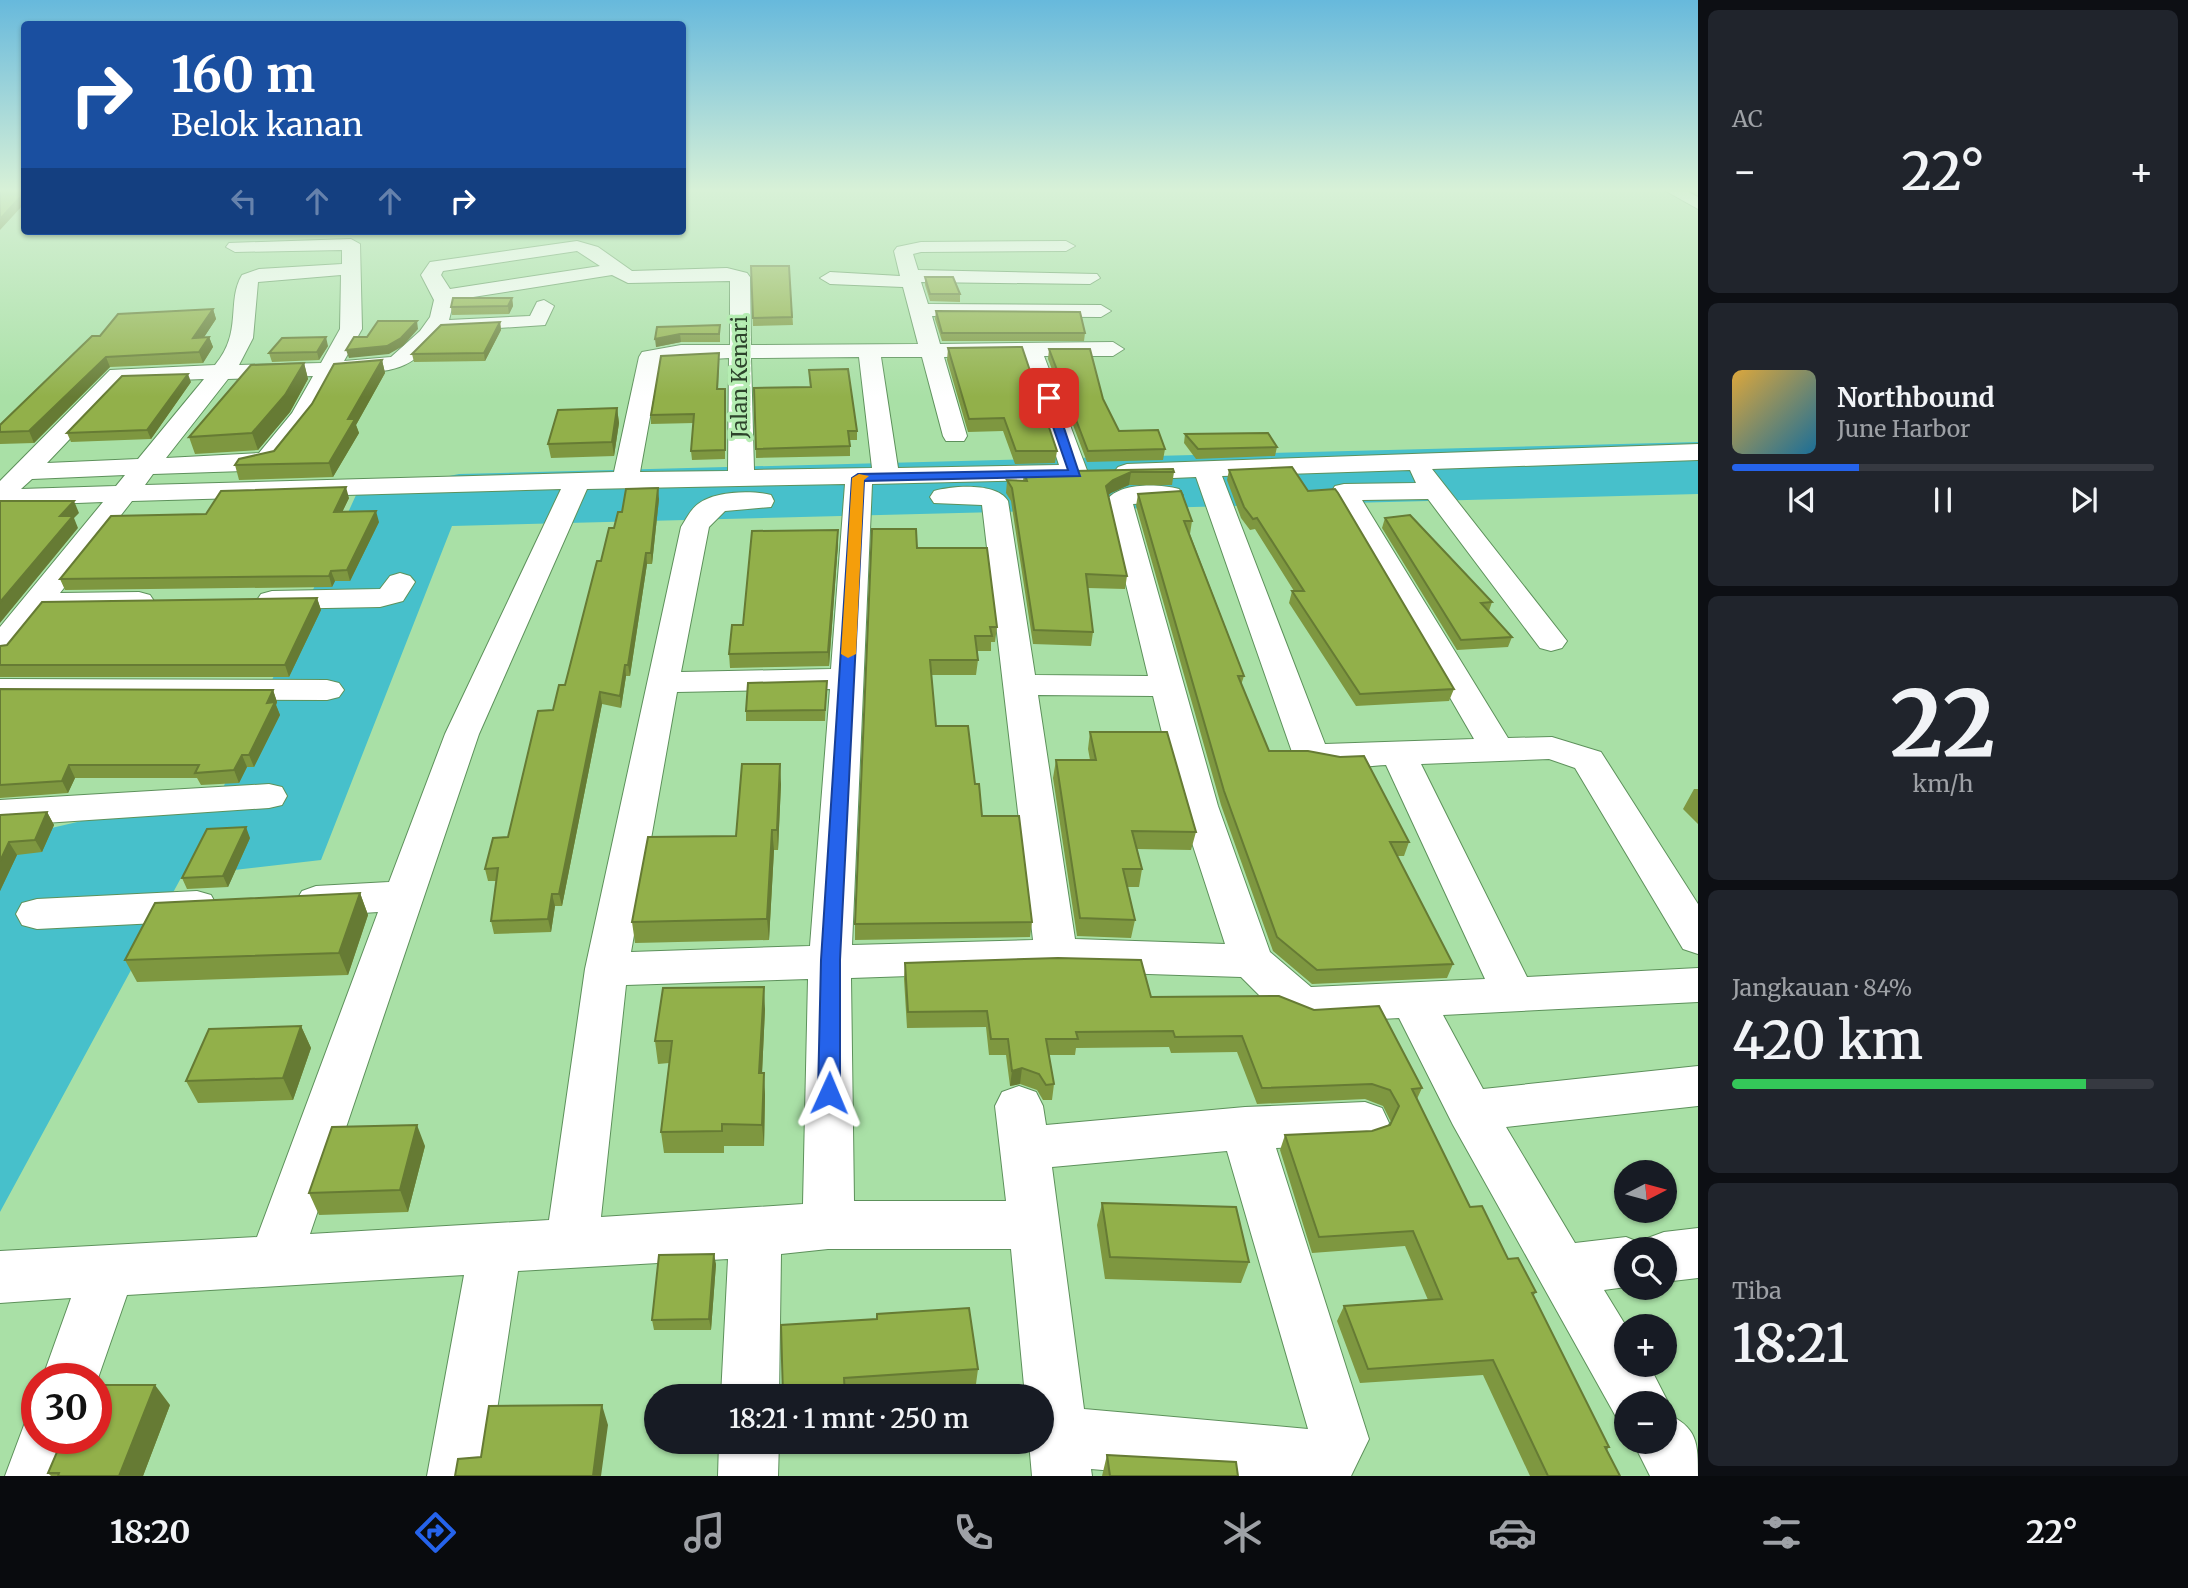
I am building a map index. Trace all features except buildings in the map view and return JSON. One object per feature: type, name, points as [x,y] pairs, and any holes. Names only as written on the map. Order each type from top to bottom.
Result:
[{"type":"street","points":[[27,471],[244,463],[267,459],[302,416],[351,329],[350,259]]},
{"type":"street","points":[[0,497],[118,375],[329,369],[396,363],[405,359],[435,325],[444,307],[443,296],[432,272],[437,266],[484,259]]},
{"type":"street","points":[[604,259],[615,269]]},
{"type":"street","points":[[905,259],[955,436]]},
{"type":"street","points":[[0,648],[222,371],[239,346],[250,278],[351,268]]},
{"type":"street","points":[[443,296],[615,269]]},
{"type":"street","name":"Jalan Kenari","points":[[615,269],[628,277],[727,274],[740,277],[741,480]]},
{"type":"street","points":[[830,278],[1090,278]]},
{"type":"street","points":[[435,325],[538,321],[544,306]]},
{"type":"street","points":[[919,310],[1101,311]]},
{"type":"street","points":[[1031,349],[1075,473]]},
{"type":"street","points":[[625,480],[650,357],[681,352],[1113,349]]},
{"type":"street","points":[[828,1225],[830,960],[847,679],[864,484],[869,350]]},
{"type":"street","points":[[572,1241],[606,969],[690,541],[696,522],[704,511],[715,503],[864,484],[1075,473],[1211,483],[1425,477],[1698,452]]},
{"type":"street","points":[[1425,477],[1551,641]]},
{"type":"street","points":[[1425,477],[1344,492],[1498,751]]},
{"type":"street","points":[[0,497],[434,495],[574,489],[625,480],[741,480],[864,484],[995,501],[1056,955]]},
{"type":"street","points":[[1211,483],[1127,496],[1119,501],[1199,806],[1252,961],[1289,997],[1308,1006],[1698,985]]},
{"type":"street","points":[[1211,483],[1310,751],[1320,756],[1552,748],[1588,760],[1698,938]]},
{"type":"street","points":[[274,1261],[462,734],[574,489]]},
{"type":"street","points":[[241,600],[381,593]]},
{"type":"street","points":[[37,602],[173,601]]},
{"type":"street","points":[[663,682],[847,679]]},
{"type":"street","points":[[1019,685],[1168,686]]},
{"type":"street","points":[[0,689],[327,690]]},
{"type":"street","points":[[1399,755],[1514,995]]},
{"type":"street","points":[[0,813],[268,796]]},
{"type":"street","points":[[282,902],[404,896]]},
{"type":"street","points":[[37,914],[227,905]]},
{"type":"street","points":[[606,969],[1056,955],[1252,961]]},
{"type":"street","points":[[1413,1001],[1470,1111],[1632,1391]]},
{"type":"street","points":[[1470,1111],[1698,1086]]},
{"type":"street","points":[[1245,1128],[1340,1438],[1333,1453],[1321,1460],[1060,1456],[1035,1225],[1021,1127],[1245,1128],[1365,1123]]},
{"type":"street","points":[[0,1277],[572,1241],[755,1233],[828,1225],[1035,1225]]},
{"type":"street","points":[[750,1384],[755,1233]]},
{"type":"street","points":[[457,1476],[496,1246]]},
{"type":"street","points":[[1677,1255],[1698,1253]]},
{"type":"street","points":[[1560,1270],[1614,1263]]},
{"type":"street","points":[[75,1363],[108,1271]]},
{"type":"street","points":[[35,1476],[43,1454]]},
{"type":"street","points":[[748,1476],[749,1454]]},
{"type":"street","points":[[1670,1454],[1684,1476]]},
{"type":"water","points":[[1698,442],[1698,494],[452,526],[321,860],[182,876],[0,1212],[0,840],[223,788],[356,495],[459,474]]},
{"type":"slow traffic","points":[[848,654],[858,478],[864,476]]},
{"type":"route","points":[[829,1093],[830,960],[858,478],[886,475],[1075,473],[1049,398]]}]
